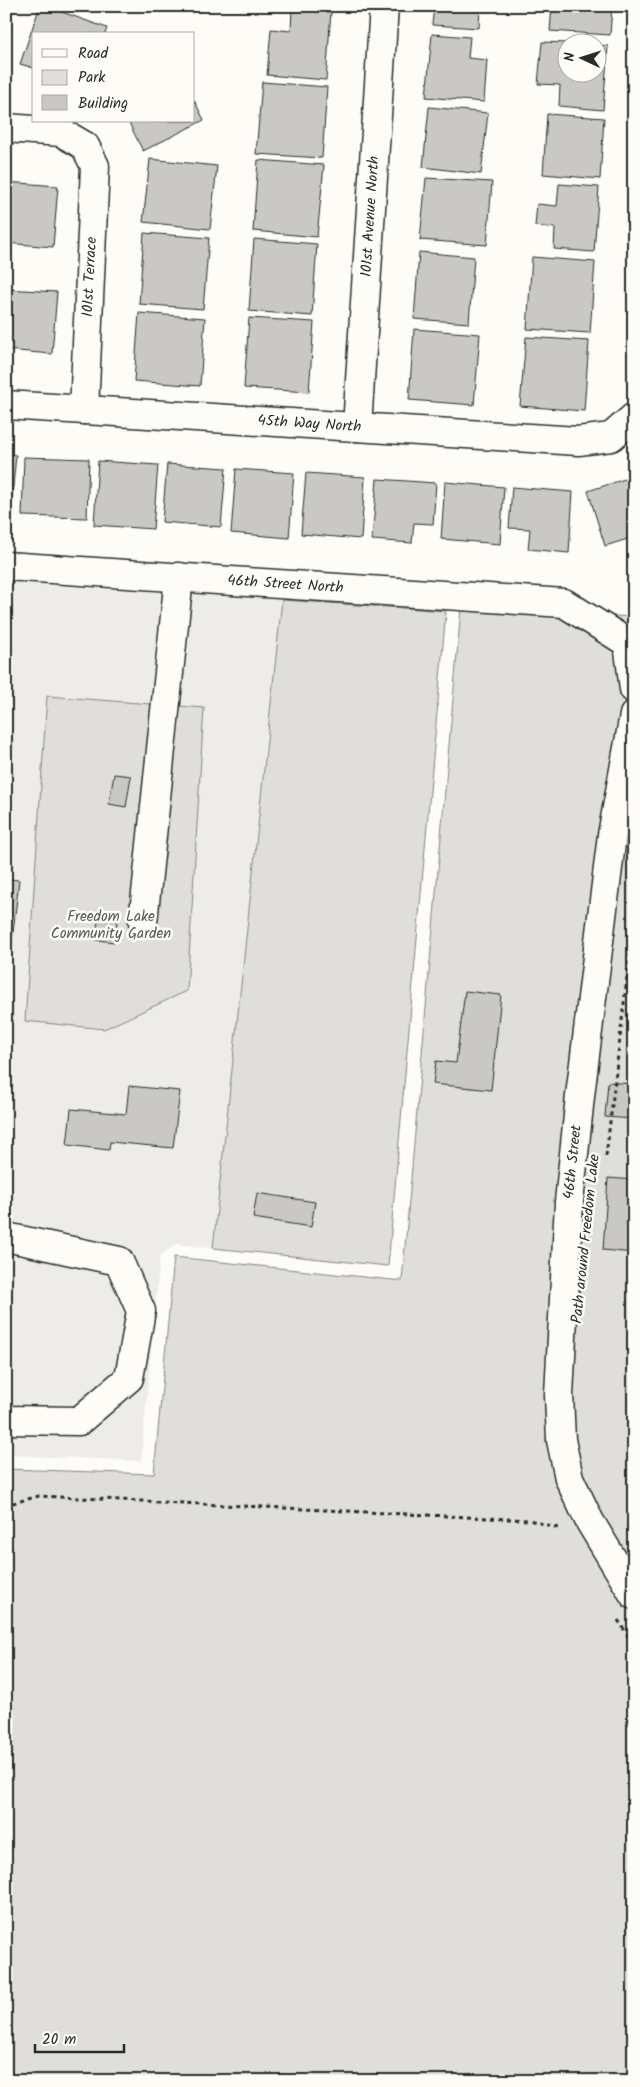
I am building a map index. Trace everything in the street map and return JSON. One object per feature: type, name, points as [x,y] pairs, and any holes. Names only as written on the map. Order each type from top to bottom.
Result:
[{"type":"street","name":"101st Avenue North","points":[[357,427],[384,6]]},
{"type":"street","name":"101st Terrace","points":[[6,128],[62,132],[85,146],[95,166],[84,410]]},
{"type":"street","name":"45th Way North","points":[[6,405],[578,441],[611,437],[634,417]]},
{"type":"street","name":"46th Street North","points":[[6,566],[564,603],[628,643],[634,689]]},
{"type":"street","points":[[143,922],[179,577]]},
{"type":"street","name":"46th Street","points":[[634,715],[612,835],[580,1096],[569,1202],[559,1395],[561,1440],[569,1478],[589,1520],[634,1595]]},
{"type":"street","points":[[6,1237],[119,1261],[141,1311],[129,1378],[79,1422],[6,1420]]},
{"type":"path","name":"Path around Freedom Lake","points":[[604,1166],[634,919]]},
{"type":"path","points":[[6,1508],[13,1503],[39,1496],[529,1520],[558,1528],[564,1537]]},
{"type":"path","points":[[618,1620],[634,1645]]},
{"type":"path","points":[[619,2081],[634,2073]]},
{"type":"shaded area","points":[[6,582],[282,600],[213,1248],[176,1244],[160,1256],[141,1461],[6,1455]]},
{"type":"green space","points":[[282,600],[446,611],[388,1266],[213,1248]]},
{"type":"green space","points":[[461,608],[634,617],[634,2081],[6,2081],[6,1469],[154,1474],[174,1257],[402,1281]]},
{"type":"green space","name":"Freedom Lake Community Garden","points":[[47,696],[204,708],[187,991],[104,1029],[25,1021]]},
{"type":"building","points":[[40,6],[45,6],[107,28],[106,32],[32,32],[32,67],[20,64]]},
{"type":"building","points":[[434,6],[480,6],[479,28],[432,25]]},
{"type":"building","points":[[552,6],[612,6],[610,35],[608,35],[608,32],[550,31]]},
{"type":"building","points":[[292,8],[331,11],[326,80],[267,75],[271,29],[291,31]]},
{"type":"building","points":[[6,17],[12,18],[9,76],[6,76]]},
{"type":"building","points":[[432,34],[470,37],[468,58],[487,60],[484,102],[426,97]]},
{"type":"building","points":[[542,42],[558,43],[558,82],[605,82],[603,110],[559,106],[560,85],[538,84]]},
{"type":"building","points":[[262,82],[327,87],[322,158],[256,154]]},
{"type":"building","points":[[195,102],[204,120],[143,151],[128,122],[195,122]]},
{"type":"building","points":[[429,107],[488,113],[481,174],[423,167]]},
{"type":"building","points":[[547,114],[604,118],[600,179],[543,174]]},
{"type":"building","points":[[150,159],[217,166],[210,229],[143,222]]},
{"type":"building","points":[[258,160],[324,165],[317,237],[253,231]]},
{"type":"building","points":[[426,178],[492,182],[487,245],[420,240]]},
{"type":"building","points":[[6,182],[58,186],[53,247],[6,243]]},
{"type":"building","points":[[559,184],[599,187],[594,252],[554,249],[555,228],[535,226],[537,204],[557,206]]},
{"type":"building","points":[[144,233],[209,238],[203,309],[139,304]]},
{"type":"building","points":[[254,239],[317,244],[312,316],[249,311]]},
{"type":"building","points":[[419,252],[474,257],[469,323],[414,319]]},
{"type":"building","points":[[532,257],[595,262],[590,333],[527,329]]},
{"type":"building","points":[[6,289],[57,292],[52,354],[6,350]]},
{"type":"building","points":[[139,313],[205,318],[200,386],[134,381]]},
{"type":"building","points":[[249,318],[314,322],[309,392],[244,388]]},
{"type":"building","points":[[414,329],[480,334],[474,405],[409,400]]},
{"type":"building","points":[[526,337],[589,341],[584,411],[520,406]]},
{"type":"building","points":[[6,454],[16,455],[12,497],[6,496]]},
{"type":"building","points":[[24,457],[89,459],[87,518],[22,516]]},
{"type":"building","points":[[98,461],[158,465],[153,529],[94,525]]},
{"type":"building","points":[[167,464],[226,468],[221,527],[162,522]]},
{"type":"building","points":[[236,469],[294,473],[289,538],[231,533]]},
{"type":"building","points":[[306,473],[365,477],[361,539],[301,534]]},
{"type":"building","points":[[634,476],[634,537],[605,546],[588,491]]},
{"type":"building","points":[[377,479],[436,483],[433,524],[414,523],[412,543],[372,540]]},
{"type":"building","points":[[445,482],[504,487],[500,544],[441,539]]},
{"type":"building","points":[[512,487],[573,492],[569,553],[528,549],[530,529],[509,528]]},
{"type":"building","points":[[114,774],[131,776],[126,807],[109,804]]},
{"type":"building","points":[[6,879],[19,880],[10,959],[6,958]]},
{"type":"building","points":[[99,910],[118,912],[115,942],[96,940]]},
{"type":"building","points":[[465,991],[501,995],[491,1090],[433,1084],[436,1061],[456,1063]]},
{"type":"building","points":[[608,1082],[634,1084],[634,1119],[605,1117]]},
{"type":"building","points":[[129,1086],[180,1091],[173,1148],[110,1142],[109,1150],[67,1145],[71,1109],[126,1114]]},
{"type":"building","points":[[608,1178],[634,1180],[634,1253],[603,1250]]},
{"type":"building","points":[[257,1193],[315,1202],[311,1227],[253,1218]]}]
